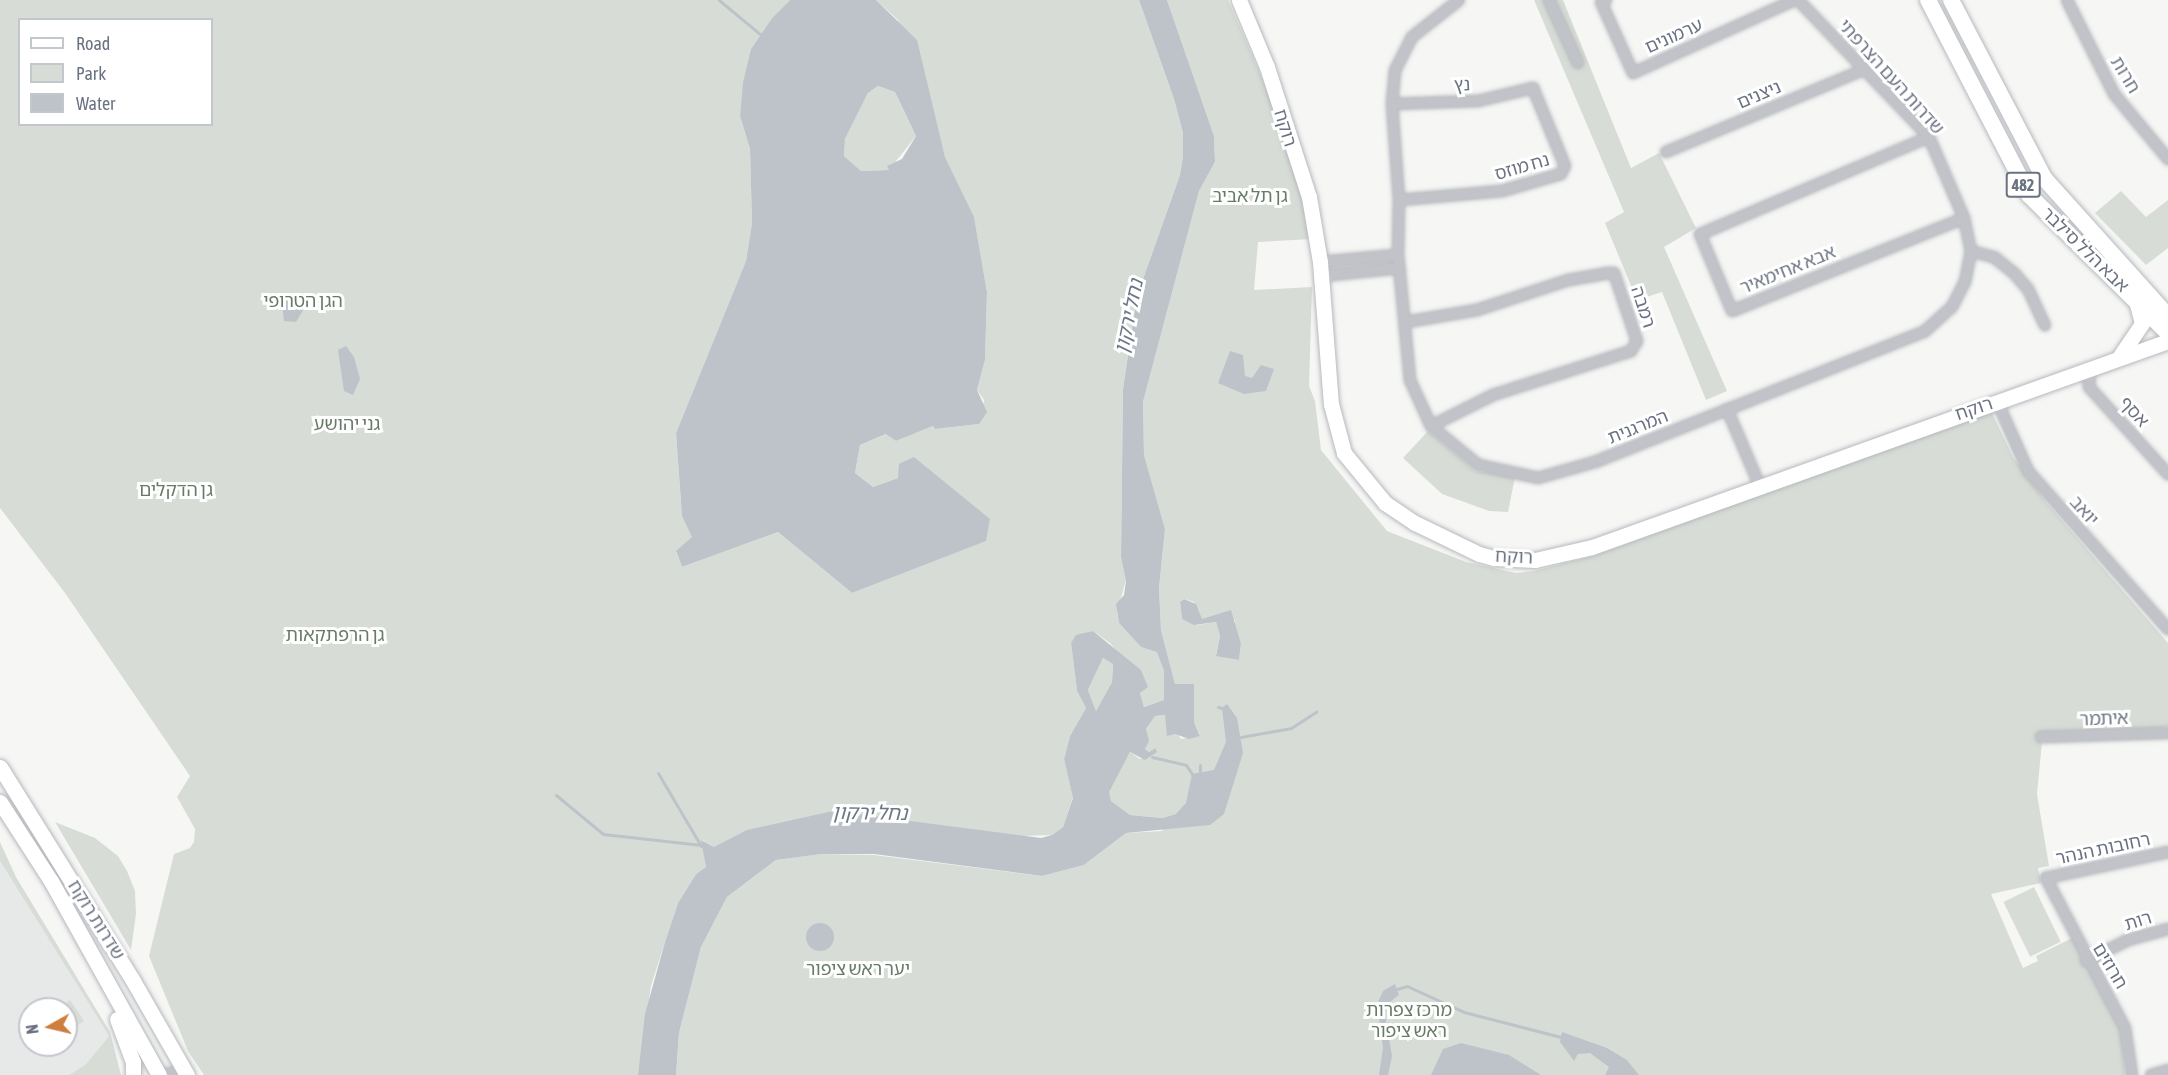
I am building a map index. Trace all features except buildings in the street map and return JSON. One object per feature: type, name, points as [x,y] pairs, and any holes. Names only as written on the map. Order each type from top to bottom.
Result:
[{"type":"main road","name":"אבא הלל סילבר","points":[[1928,0],[2030,195],[2168,333]]},
{"type":"main road","name":"אבא הלל סילבר","points":[[1951,0],[2044,178],[2168,316]]},
{"type":"street","name":"רוקח","points":[[1239,0],[1267,67],[1309,197],[1320,269],[1331,404],[1344,453],[1360,477],[1385,503],[1455,543],[1494,558],[1550,558],[1622,537],[1759,484],[2168,341]]},
{"type":"street","name":"המרגנית","points":[[1460,0],[1412,37],[1395,70],[1392,104],[1399,200],[1398,255],[1410,380],[1431,426],[1478,465],[1538,478],[1595,462],[1924,332],[1952,307],[1965,282],[1971,250]]},
{"type":"street","points":[[1549,0],[1578,63]]},
{"type":"street","name":"שדרות העם הצרפתי","points":[[1797,0],[1929,137],[1964,218],[1971,250]]},
{"type":"street","name":"ערמונים","points":[[1604,1],[1633,73],[1797,0]]},
{"type":"street","name":"חרות","points":[[2067,0],[2114,94],[2168,159]]},
{"type":"street","name":"ניצנים","points":[[1666,152],[1865,69]]},
{"type":"street","name":"נץ","points":[[1392,104],[1478,101],[1533,88]]},
{"type":"street","name":"נח מוזס","points":[[1399,200],[1502,191],[1561,174],[1565,166],[1533,88]]},
{"type":"street","name":"אבא אחימאיר","points":[[1929,137],[1700,234],[1732,311],[1964,218]]},
{"type":"street","points":[[1971,250],[1994,257],[2014,273],[2028,289],[2045,326]]},
{"type":"street","points":[[1320,269],[1398,255]]},
{"type":"street","points":[[1320,269],[1400,268]]},
{"type":"street","name":"רמבה","points":[[1406,322],[1477,310],[1569,280],[1614,273],[1637,341],[1631,351],[1493,395],[1431,426]]},
{"type":"street","points":[[2119,358],[2142,323],[2132,296]]},
{"type":"street","name":"אסף","points":[[2090,369],[2089,387],[2168,474]]},
{"type":"street","name":"יואב","points":[[1997,401],[2028,471],[2168,629]]},
{"type":"street","points":[[1727,409],[1759,484]]},
{"type":"street","name":"איתמר","points":[[2041,737],[2168,733]]},
{"type":"street","name":"שדרות רוקח","points":[[0,767],[183,1073]]},
{"type":"street","name":"שדרות רוקח","points":[[0,802],[51,881],[95,966],[159,1075]]},
{"type":"street","name":"רחובות הנהר","points":[[2046,878],[2168,852]]},
{"type":"street","name":"חרוזים","points":[[2046,878],[2086,961],[2109,992],[2125,1028],[2132,1075]]},
{"type":"street","name":"רות","points":[[2086,961],[2128,940],[2168,929]]},
{"type":"street","points":[[95,966],[126,1039],[133,1075]]},
{"type":"street","points":[[2151,1075],[2168,1070]]},
{"type":"street","points":[[164,1075],[183,1073]]},
{"type":"shaded area","points":[[0,861],[109,1036],[86,1064],[69,1075],[0,1075]]},
{"type":"green space","name":"גני יהושע","points":[[0,0],[790,0],[772,18],[751,49],[740,116],[750,149],[752,223],[746,261],[676,433],[682,516],[693,537],[676,552],[682,567],[778,532],[852,593],[985,541],[990,519],[898,478],[873,487],[855,473],[860,445],[887,434],[896,441],[933,426],[935,429],[979,424],[984,400],[977,390],[985,360],[987,292],[974,218],[945,157],[923,79],[898,20],[876,0],[1139,0],[1174,99],[1183,133],[1183,156],[1180,175],[1137,296],[1123,389],[1121,557],[1126,580],[1117,612],[1119,623],[1141,647],[1157,651],[1164,671],[1164,700],[1144,707],[1140,693],[1146,686],[1110,643],[1093,631],[1071,643],[1077,691],[1086,708],[1070,736],[1064,759],[1073,797],[1063,827],[1052,835],[714,847],[702,840],[706,867],[696,874],[678,903],[665,942],[651,986],[638,1075],[204,1075],[188,1051],[149,956],[174,854],[190,848],[194,842],[195,829],[177,797],[190,776],[65,593],[0,508]]},
{"type":"green space","points":[[1167,0],[1228,0],[1259,71],[1290,152],[1312,239],[1258,242],[1254,290],[1312,287],[1309,386],[1315,401],[1321,450],[1387,531],[1466,562],[1516,573],[1534,571],[1593,556],[1991,411],[2013,457],[2045,501],[2168,643],[2168,727],[2042,742],[2037,794],[2049,866],[2038,868],[2041,883],[1991,894],[2023,968],[2038,961],[2036,956],[2072,938],[2121,1029],[2125,1075],[676,1075],[679,1033],[701,947],[727,897],[776,860],[822,854],[874,855],[1042,876],[1084,865],[1126,833],[1162,831],[1176,814],[1162,818],[1130,815],[1111,801],[1108,792],[1130,752],[1140,759],[1157,752],[1157,749],[1149,752],[1145,749],[1146,729],[1155,716],[1165,715],[1181,739],[1200,735],[1194,722],[1194,684],[1175,684],[1161,630],[1159,588],[1165,529],[1144,455],[1143,402],[1199,191],[1215,162],[1214,136]],"holes":[[[1184,599],[1194,602],[1201,619],[1235,620],[1235,634],[1241,644],[1239,660],[1216,655],[1220,636],[1216,622],[1197,625],[1182,619],[1180,602]]]},
{"type":"green space","points":[[1534,0],[1563,0],[1631,168],[1659,153],[1696,228],[1664,247],[1727,391],[1706,400],[1662,292],[1637,300],[1605,223],[1624,212]]},
{"type":"green space","points":[[878,86],[895,92],[916,136],[889,170],[861,171],[844,156],[845,139],[868,93]]},
{"type":"green space","points":[[2121,191],[2146,217],[2168,200],[2168,248],[2146,265],[2095,213]]},
{"type":"green space","points":[[1428,431],[1475,471],[1515,477],[1508,512],[1489,511],[1442,494],[1403,458]]},
{"type":"green space","points":[[1103,658],[1113,664],[1112,682],[1096,711],[1088,690]]},
{"type":"green space","points":[[55,822],[95,838],[118,856],[127,871],[135,891],[136,914],[131,950]]},
{"type":"green space","points":[[0,842],[16,877],[110,1032],[121,1075],[69,1075],[86,1064],[109,1036],[0,861]]},
{"type":"green space","points":[[2034,887],[2061,942],[2030,957],[2003,902]]},
{"type":"green space","points":[[78,1012],[84,1021],[78,1025]]},
{"type":"water","points":[[790,0],[876,0],[917,40],[945,157],[974,217],[987,292],[985,360],[977,390],[987,412],[979,424],[935,429],[933,426],[896,441],[886,434],[860,445],[855,473],[873,487],[898,478],[899,464],[914,457],[990,519],[986,541],[852,593],[778,532],[682,567],[676,551],[692,537],[682,516],[676,433],[746,261],[752,223],[750,149],[740,116],[743,83],[751,49],[772,18]],"holes":[[[878,86],[895,92],[916,136],[902,159],[887,166],[889,170],[861,171],[844,156],[845,139],[868,93]]]},
{"type":"water","points":[[1139,0],[1167,0],[1214,136],[1215,162],[1199,191],[1143,402],[1144,455],[1165,529],[1159,588],[1161,630],[1175,684],[1194,684],[1194,722],[1200,736],[1189,739],[1175,734],[1167,736],[1165,715],[1155,716],[1146,729],[1149,741],[1145,749],[1149,752],[1156,748],[1157,752],[1145,760],[1130,752],[1109,792],[1111,801],[1130,815],[1162,818],[1176,814],[1186,803],[1192,774],[1214,770],[1226,742],[1222,708],[1227,704],[1237,718],[1243,753],[1224,814],[1210,825],[1126,833],[1084,865],[1042,876],[874,854],[822,854],[776,860],[727,897],[701,947],[679,1033],[676,1075],[638,1075],[645,1014],[665,942],[678,903],[696,874],[706,867],[701,840],[714,847],[747,830],[833,811],[1041,838],[1052,835],[1063,827],[1073,798],[1064,759],[1070,736],[1086,708],[1077,691],[1071,643],[1076,635],[1093,631],[1141,670],[1148,687],[1140,693],[1144,707],[1164,700],[1164,671],[1157,652],[1141,647],[1119,623],[1116,604],[1124,595],[1126,581],[1121,557],[1123,389],[1137,296],[1180,175],[1183,133],[1174,99]],"holes":[[[1103,658],[1113,664],[1112,682],[1096,711],[1088,690]]]},
{"type":"water","points":[[296,293],[308,302],[296,322],[284,321],[282,304]]},
{"type":"water","points":[[346,346],[354,357],[360,379],[353,395],[344,391],[338,350]]},
{"type":"water","points":[[1230,351],[1243,355],[1245,376],[1252,378],[1261,365],[1274,369],[1266,391],[1244,394],[1218,383]]},
{"type":"water","points":[[1184,599],[1196,604],[1202,619],[1231,610],[1241,644],[1239,660],[1216,656],[1220,636],[1216,622],[1194,625],[1182,619],[1180,602]]},
{"type":"water","points":[[820,923],[830,927],[834,937],[830,947],[820,951],[810,947],[806,937],[810,927]]},
{"type":"water","points":[[1395,984],[1399,995],[1387,1004],[1385,1014],[1392,1056],[1388,1075],[1379,1075],[1383,1048],[1377,1004],[1383,991]]},
{"type":"water","points":[[1562,1032],[1607,1048],[1627,1060],[1639,1075],[1605,1075],[1609,1067],[1590,1053],[1578,1054],[1574,1061],[1560,1042]]},
{"type":"water","points":[[1461,1043],[1509,1055],[1541,1075],[1431,1075],[1443,1049]]},
{"type":"waterway","points":[[719,0],[761,35]]},
{"type":"waterway","points":[[1218,707],[1222,708]]},
{"type":"waterway","points":[[1241,737],[1291,728],[1316,712]]},
{"type":"waterway","points":[[1152,757],[1186,765],[1192,774]]},
{"type":"waterway","points":[[1200,765],[1200,774]]},
{"type":"waterway","points":[[658,773],[701,846]]},
{"type":"waterway","points":[[556,795],[603,834],[701,845]]},
{"type":"waterway","points":[[1397,989],[1407,986],[1464,1012],[1561,1037]]},
{"type":"park label","name":"גן תל אביב","points":[[1250,196]]},
{"type":"park label","name":"הגן הטרופי","points":[[303,301]]},
{"type":"park label","name":"גן הדקלים","points":[[176,490]]},
{"type":"park label","name":"גן הרפתקאות","points":[[335,635]]},
{"type":"park label","name":"יער ראש ציפור","points":[[858,969]]},
{"type":"park label","name":"מרכז צפרות ראש ציפור","points":[[1409,1021]]},
{"type":"water label","name":"נחל ירקון","points":[[1128,316]]},
{"type":"water label","name":"נחל ירקון","points":[[870,812]]}]
